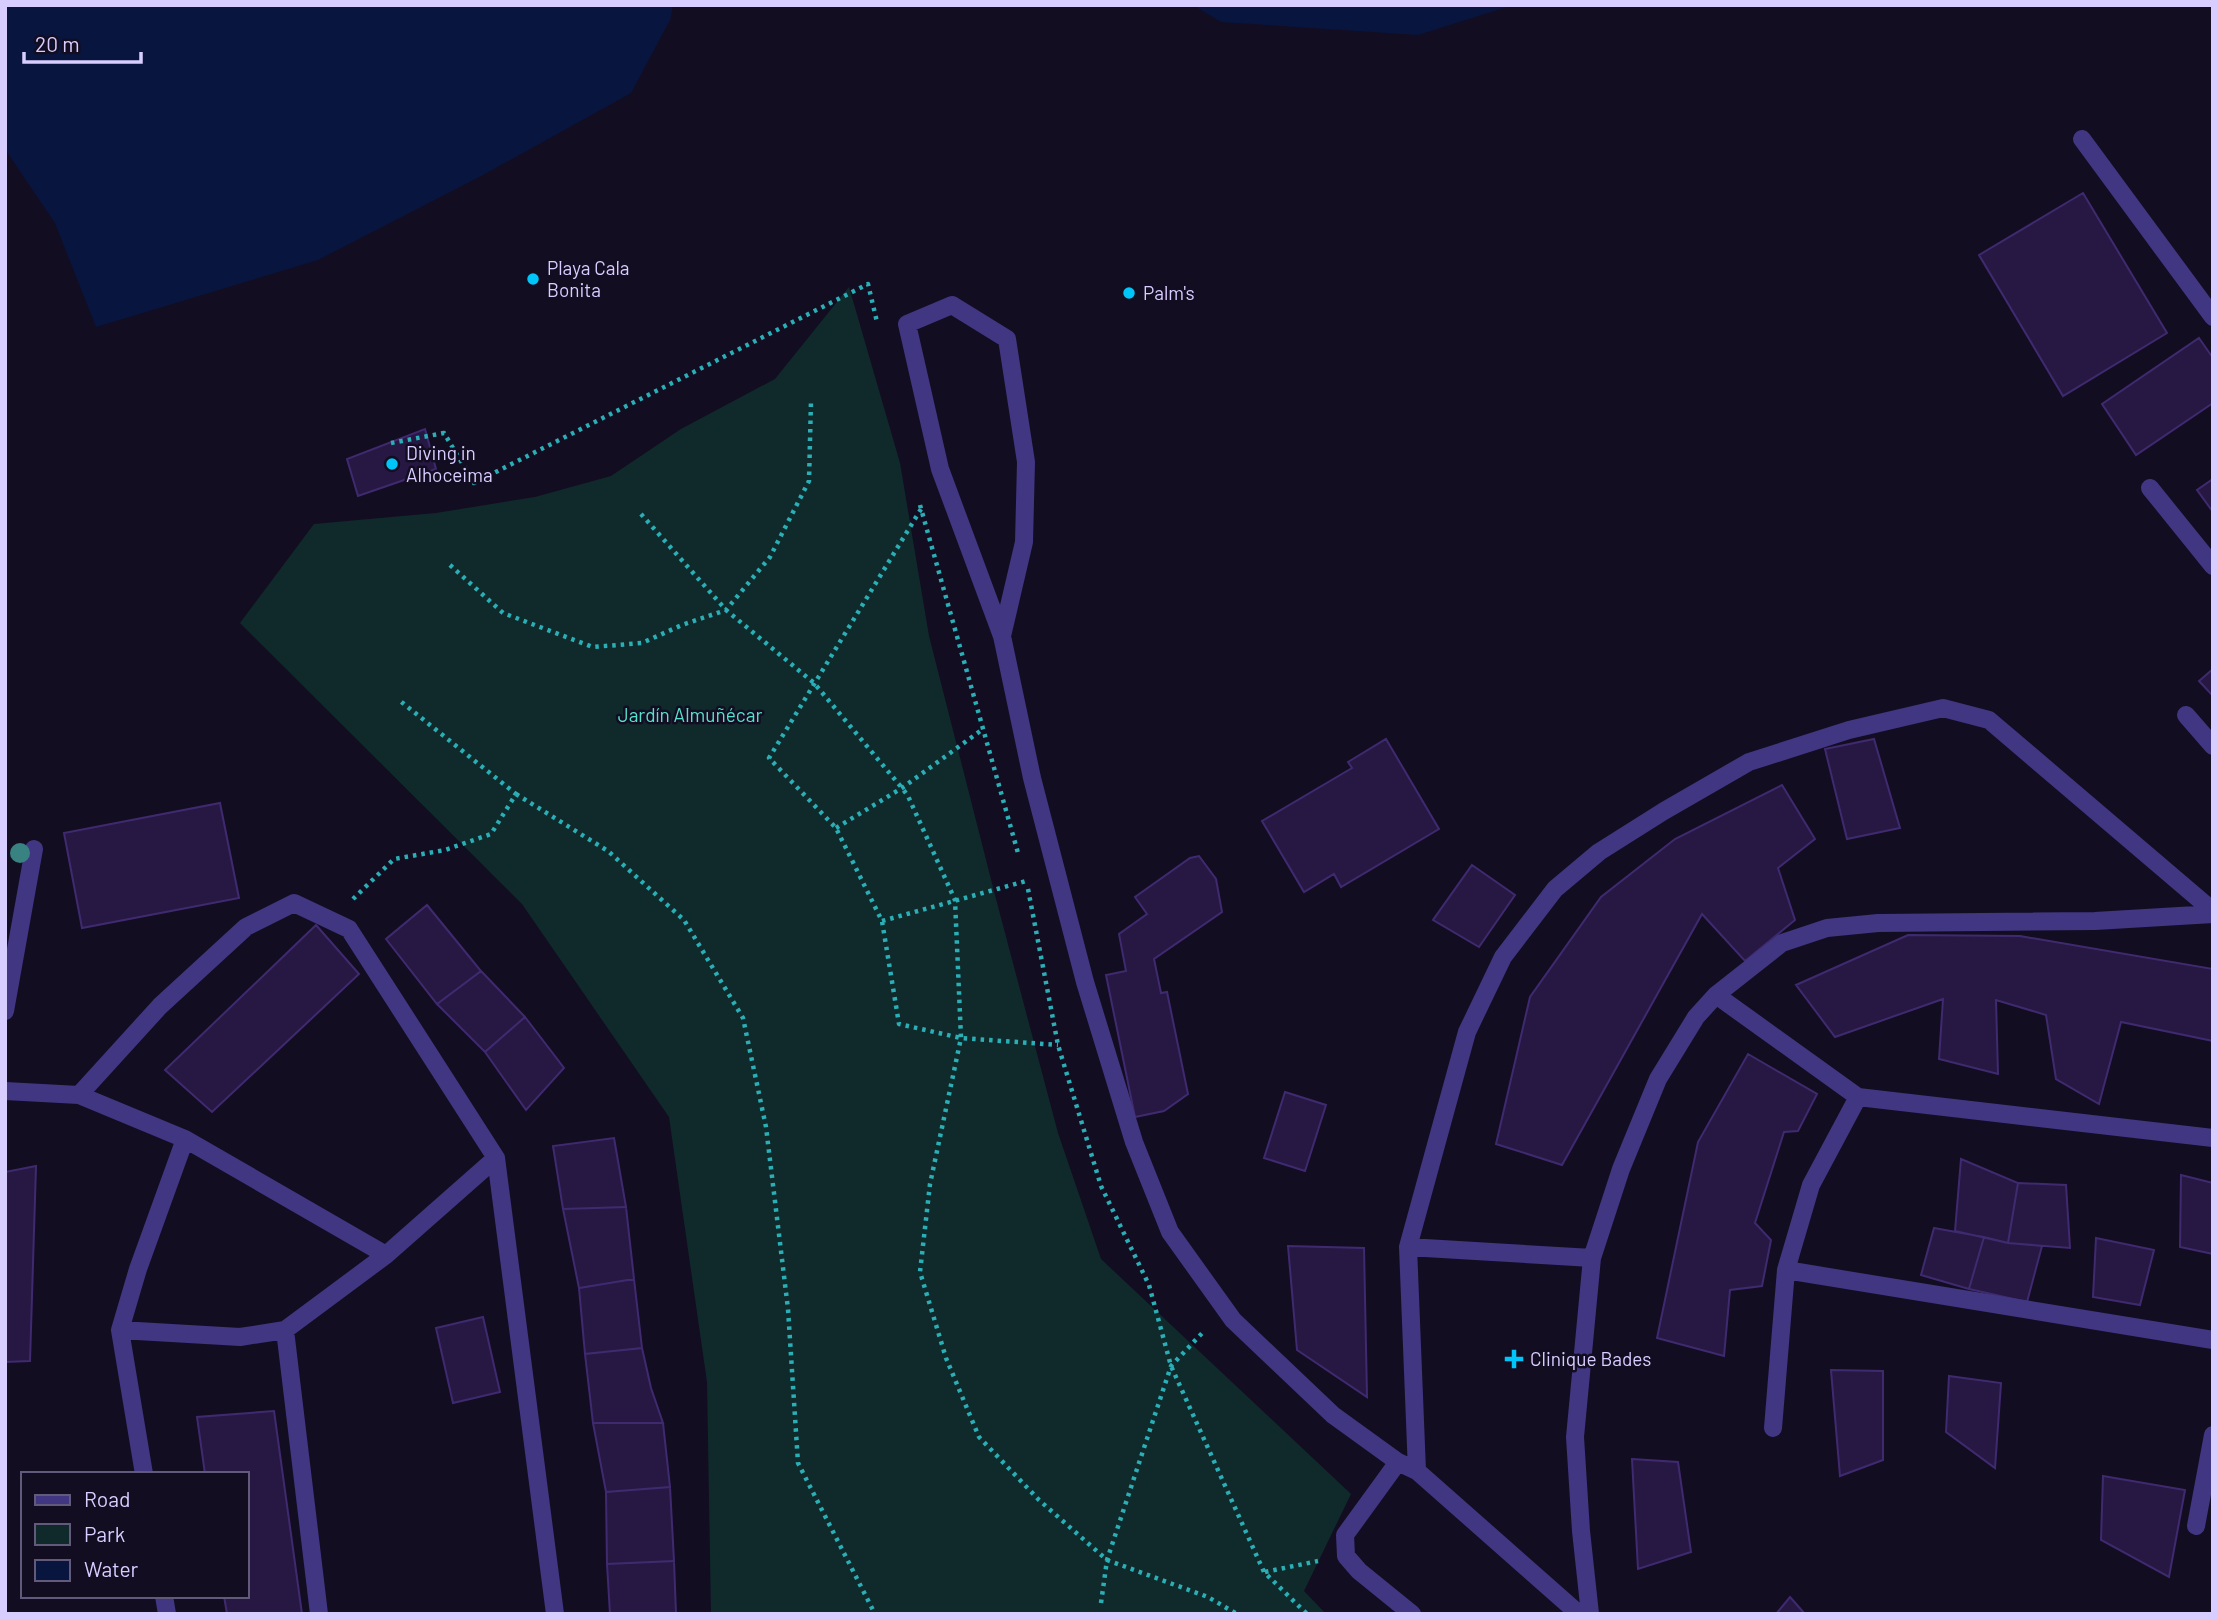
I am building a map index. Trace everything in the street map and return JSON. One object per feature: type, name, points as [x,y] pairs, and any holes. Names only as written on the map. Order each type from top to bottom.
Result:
[{"type":"street","points":[[2082,139],[2213,317]]},
{"type":"street","points":[[1002,636],[1024,542],[1026,462],[1007,339],[953,304],[907,324],[940,469],[1002,636],[1032,778],[1075,944],[1134,1142],[1170,1231],[1233,1320],[1333,1415],[1398,1462],[1417,1471],[1579,1614]]},
{"type":"street","points":[[2150,488],[2213,566]]},
{"type":"street","points":[[1417,1471],[1408,1247],[1467,1032],[1503,957],[1555,889],[1599,852],[1749,762],[1849,730],[1943,708],[1989,720],[2213,912]]},
{"type":"street","points":[[2186,715],[2213,746]]},
{"type":"street","points":[[5,1012],[34,849]]},
{"type":"street","points":[[79,1095],[160,1006],[246,927],[294,903],[349,929],[496,1158],[555,1614]]},
{"type":"street","points":[[1590,1614],[1575,1437],[1592,1258],[1621,1169],[1658,1079],[1696,1017],[1716,995],[1782,943],[1827,928],[1878,923],[2095,921],[2213,912]]},
{"type":"street","points":[[1716,995],[1858,1097],[2213,1138]]},
{"type":"street","points":[[5,1091],[79,1095],[185,1139],[386,1255]]},
{"type":"street","points":[[1773,1428],[1786,1270],[1811,1185],[1858,1097]]},
{"type":"street","points":[[144,1472],[120,1330],[138,1269],[185,1139]]},
{"type":"street","points":[[120,1330],[240,1338],[285,1330],[386,1255],[496,1158]]},
{"type":"street","points":[[1408,1247],[1592,1258]]},
{"type":"street","points":[[1786,1270],[2213,1340]]},
{"type":"street","points":[[285,1330],[319,1614]]},
{"type":"street","points":[[2196,1526],[2213,1435]]},
{"type":"street","points":[[1398,1462],[1345,1535],[1346,1556],[1359,1571],[1412,1614]]},
{"type":"path","points":[[391,443],[444,433],[474,483],[869,284]]},
{"type":"path","points":[[450,565],[503,613],[593,647],[642,643],[682,625],[726,610],[770,557],[808,481],[811,401]]},
{"type":"path","points":[[921,509],[769,758],[836,828],[882,921],[899,1024],[961,1038],[1058,1045]]},
{"type":"path","points":[[641,514],[726,610],[814,683],[902,788],[955,900],[961,1038],[930,1184],[920,1272],[946,1357],[979,1437],[1039,1500],[1107,1560],[1208,1597],[1237,1614]]},
{"type":"path","points":[[399,700],[516,794],[608,851],[684,920],[743,1018],[766,1127],[788,1310],[798,1463],[875,1614]]},
{"type":"path","points":[[836,828],[902,788],[983,729]]},
{"type":"path","points":[[329,921],[394,859],[444,850],[491,834],[516,794]]},
{"type":"path","points":[[882,921],[1026,881]]},
{"type":"path","points":[[1101,1603],[1107,1560],[1171,1366],[1224,1308]]},
{"type":"path","points":[[1264,1572],[1346,1556]]},
{"type":"green space","name":"Jardín Almuñécar","points":[[849,287],[900,463],[929,636],[996,899],[1058,1133],[1101,1259],[1351,1494],[1304,1591],[1326,1614],[711,1614],[707,1382],[669,1117],[522,904],[240,623],[314,524],[436,513],[535,497],[611,476],[681,429],[775,379]]},
{"type":"water","points":[[5,5],[673,5],[670,20],[631,93],[483,175],[318,260],[96,327],[55,223],[5,149]]},
{"type":"water","points":[[1193,5],[1513,5],[1418,35],[1221,22]]},
{"type":"building","points":[[2083,193],[2167,333],[2063,396],[1979,255]]},
{"type":"building","points":[[2199,338],[2213,358],[2213,403],[2136,455],[2102,404]]},
{"type":"building","name":"Diving in Alhoceima","points":[[425,429],[436,469],[358,496],[347,459]]},
{"type":"building","points":[[2213,479],[2213,512],[2197,490]]},
{"type":"building","points":[[2213,669],[2213,696],[2199,681]]},
{"type":"building","points":[[1386,739],[1439,829],[1341,887],[1334,874],[1304,892],[1262,821],[1352,768],[1348,762]]},
{"type":"building","points":[[1874,739],[1900,828],[1847,839],[1825,749]]},
{"type":"building","points":[[1782,785],[1815,839],[1778,868],[1795,920],[1745,961],[1702,914],[1562,1165],[1496,1144],[1530,997],[1601,897],[1675,839]]},
{"type":"building","points":[[220,803],[239,898],[82,928],[64,833]]},
{"type":"building","points":[[1199,856],[1216,879],[1222,912],[1154,959],[1161,993],[1167,992],[1188,1094],[1164,1111],[1135,1117],[1106,975],[1126,971],[1119,934],[1147,914],[1135,897],[1190,858]]},
{"type":"building","points":[[1472,865],[1515,895],[1479,947],[1433,920]]},
{"type":"building","points":[[427,905],[481,971],[437,1004],[386,939]]},
{"type":"building","points":[[316,925],[359,974],[212,1112],[165,1070]]},
{"type":"building","points":[[1908,935],[2020,936],[2213,969],[2213,1041],[2121,1022],[2099,1104],[2056,1079],[2046,1015],[1996,1000],[1998,1074],[1939,1059],[1943,999],[1835,1037],[1796,985]]},
{"type":"building","points":[[481,971],[525,1017],[485,1052],[437,1004]]},
{"type":"building","points":[[525,1017],[564,1068],[526,1110],[485,1052]]},
{"type":"building","points":[[1748,1054],[1817,1094],[1798,1131],[1784,1132],[1755,1223],[1771,1240],[1762,1286],[1730,1290],[1724,1356],[1657,1338],[1698,1142]]},
{"type":"building","points":[[1285,1092],[1326,1105],[1305,1171],[1264,1158]]},
{"type":"building","points":[[614,1138],[626,1207],[563,1209],[553,1146]]},
{"type":"building","points":[[1961,1159],[2018,1183],[2008,1243],[1955,1231]]},
{"type":"building","points":[[36,1166],[30,1361],[5,1362],[5,1172]]},
{"type":"building","points":[[2181,1175],[2213,1183],[2213,1254],[2180,1247]]},
{"type":"building","points":[[2018,1183],[2066,1185],[2070,1248],[2008,1243]]},
{"type":"building","points":[[626,1207],[634,1279],[579,1288],[563,1209]]},
{"type":"building","points":[[1934,1228],[1984,1237],[1969,1289],[1921,1275]]},
{"type":"building","points":[[1984,1237],[2008,1243],[2042,1246],[2027,1302],[1969,1289]]},
{"type":"building","points":[[2096,1238],[2154,1250],[2140,1305],[2093,1297]]},
{"type":"building","points":[[1288,1246],[1364,1248],[1367,1397],[1297,1350]]},
{"type":"building","points":[[634,1279],[642,1348],[585,1354],[579,1288]]},
{"type":"building","points":[[483,1317],[500,1392],[453,1403],[436,1328]]},
{"type":"building","points":[[642,1348],[651,1388],[663,1423],[593,1423],[585,1354]]},
{"type":"building","points":[[1831,1370],[1883,1371],[1883,1460],[1840,1476]]},
{"type":"building","points":[[1949,1376],[2001,1383],[1995,1468],[1946,1432]]},
{"type":"building","points":[[274,1411],[302,1614],[227,1614],[224,1598],[248,1598],[248,1472],[205,1472],[197,1417]]},
{"type":"building","points":[[593,1423],[663,1423],[670,1487],[606,1492]]},
{"type":"building","points":[[1632,1459],[1678,1462],[1691,1552],[1638,1569]]},
{"type":"building","points":[[2103,1476],[2185,1490],[2169,1577],[2101,1540]]},
{"type":"building","points":[[670,1487],[674,1561],[607,1564],[606,1492]]},
{"type":"building","points":[[674,1561],[676,1614],[610,1614],[607,1564]]},
{"type":"building","points":[[1790,1597],[1805,1614],[1776,1614]]},
{"type":"place","name":"Playa Cala Bonita","points":[[533,279]]},
{"type":"place","name":"Palm's","points":[[1129,293]]},
{"type":"place","name":"Diving in Alhoceima","points":[[392,464]]},
{"type":"place","name":"Clinique Bades","points":[[1514,1359]]}]
